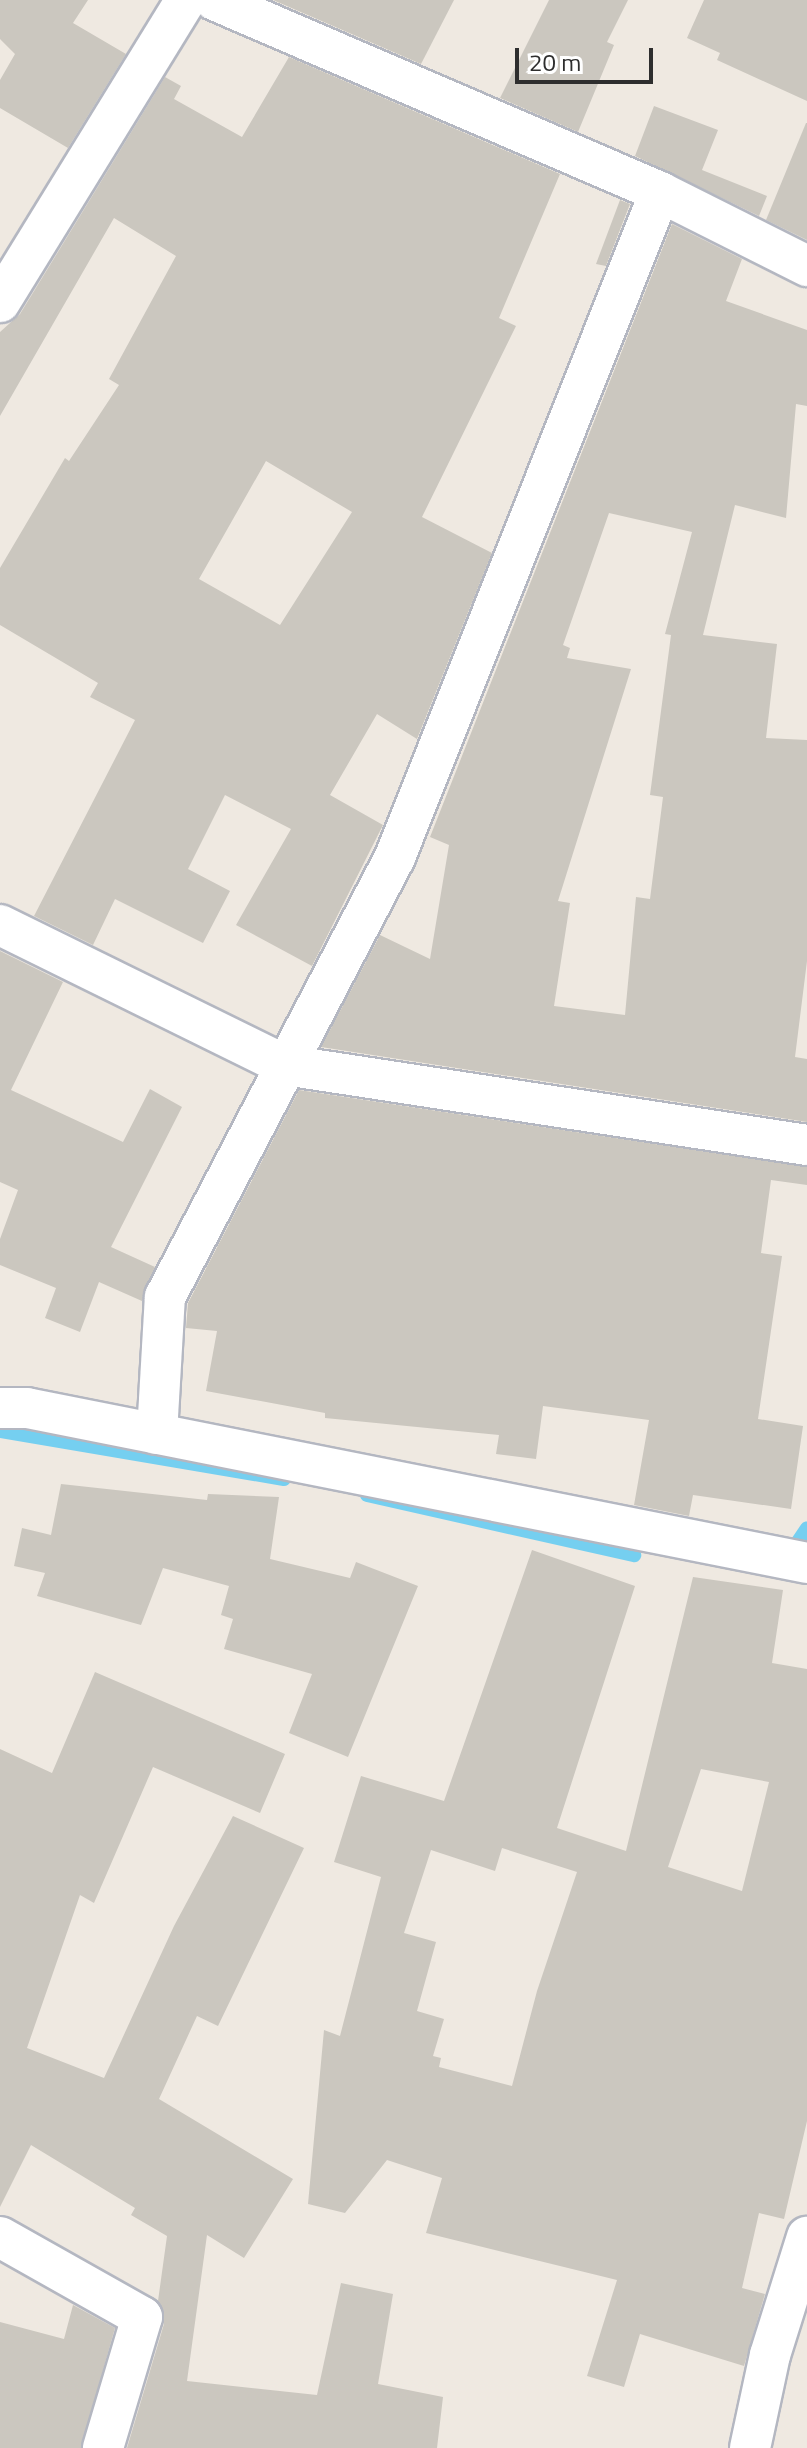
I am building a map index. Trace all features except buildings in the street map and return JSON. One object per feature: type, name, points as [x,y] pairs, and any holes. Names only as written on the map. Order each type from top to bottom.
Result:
[{"type":"street","points":[[0,302],[186,0]]},
{"type":"street","points":[[215,0],[660,192],[807,266]]},
{"type":"street","points":[[157,1434],[165,1297],[395,857],[660,192]]},
{"type":"street","points":[[0,925],[285,1065],[807,1145]]},
{"type":"street","points":[[0,1408],[27,1408],[807,1563]]},
{"type":"street","points":[[0,2237],[142,2317],[103,2448]]},
{"type":"street","points":[[750,2448],[770,2355],[807,2237]]},
{"type":"waterway","points":[[0,1431],[284,1479]]},
{"type":"waterway","points":[[367,1495],[634,1555]]},
{"type":"waterway","points":[[789,1555],[807,1528]]}]
